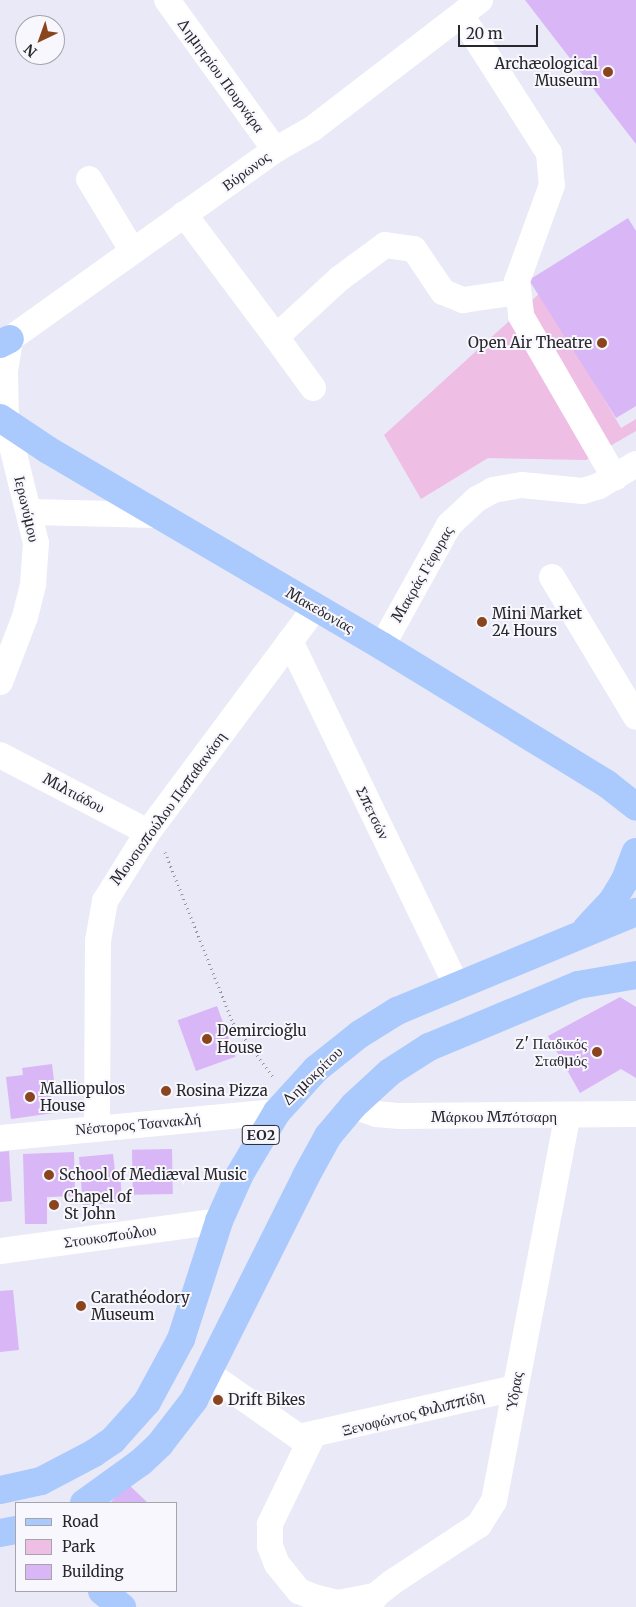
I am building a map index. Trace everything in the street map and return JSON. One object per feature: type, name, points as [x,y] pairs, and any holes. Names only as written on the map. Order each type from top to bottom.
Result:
[{"type":"main road","name":"Μακεδονίας","points":[[3,420],[158,515],[382,646],[630,798]]},
{"type":"main road","points":[[579,935],[613,900],[625,880],[636,852]]},
{"type":"main road","name":"Δημοκρίτου","points":[[15,1493],[55,1475],[113,1440],[148,1402],[181,1339],[219,1221],[243,1168],[283,1104],[316,1069],[360,1034],[397,1011],[636,912]]},
{"type":"main road","points":[[86,1502],[119,1481],[160,1444],[210,1374],[306,1176],[328,1136],[353,1106],[390,1072],[429,1047],[588,981],[632,973]]},
{"type":"main road","points":[[0,1533],[15,1530]]},
{"type":"main road","points":[[103,1592],[122,1607]]},
{"type":"street","name":"Δημητρίου Πουρνάρα","points":[[167,0],[275,150]]},
{"type":"street","name":"Βύρωνος","points":[[5,342],[275,150],[312,129],[470,8]]},
{"type":"street","points":[[470,8],[544,143],[552,164],[552,186],[520,270],[517,292],[525,325],[625,471]]},
{"type":"street","points":[[89,179],[132,250]]},
{"type":"street","points":[[184,214],[313,388]]},
{"type":"street","points":[[276,336],[339,278],[385,245],[414,249],[443,292],[463,300],[517,292]]},
{"type":"street","name":"Ιερωνύμου","points":[[0,682],[14,653],[33,584],[36,543],[30,512],[3,420],[5,342]]},
{"type":"street","name":"Μακράς Γέφυρας","points":[[382,646],[449,525],[477,498],[493,490],[522,485],[583,491],[625,471]]},
{"type":"street","points":[[30,512],[158,515]]},
{"type":"street","points":[[552,577],[636,717]]},
{"type":"street","name":"Μουσιοπούλου Παπαθανάση","points":[[97,1127],[101,918],[109,892],[148,832],[316,607]]},
{"type":"street","name":"Σπετσών","points":[[290,641],[456,985]]},
{"type":"street","name":"Μιλτιάδου","points":[[0,755],[148,832]]},
{"type":"street","name":"Νέστορος Τσανακλή","points":[[0,1138],[283,1104]]},
{"type":"street","name":"Μάρκου Μπότσαρη","points":[[353,1106],[376,1114],[400,1116],[567,1117],[636,1114]]},
{"type":"street","name":"Ύδρας","points":[[372,1601],[471,1531],[490,1510],[567,1117]]},
{"type":"street","name":"Στουκοπούλου","points":[[0,1251],[219,1221]]},
{"type":"street","name":"Ξενοφώντος Φιλιππίδη","points":[[210,1374],[299,1438],[312,1437],[514,1388]]},
{"type":"street","points":[[312,1437],[270,1524],[270,1546],[277,1564],[299,1590],[314,1597],[338,1603],[372,1601]]},
{"type":"path","points":[[148,832],[163,846],[233,1023],[283,1104]]},
{"type":"green space","points":[[541,292],[621,428],[636,419],[636,431],[586,460],[488,458],[421,499],[384,435]]},
{"type":"building","name":"Archæological Museum","points":[[525,0],[636,0],[636,144]]},
{"type":"building","name":"Open Air Theatre","points":[[628,218],[636,231],[636,406],[616,418],[529,280]]},
{"type":"building","name":"Ζ' Παιδικός Σταθμός","points":[[620,997],[636,1007],[636,1078],[621,1069],[580,1093],[548,1036]]},
{"type":"building","name":"Demircioğlu House","points":[[217,1006],[235,1057],[196,1071],[178,1020]]},
{"type":"building","name":"Malliopulos House","points":[[52,1064],[54,1081],[49,1082],[54,1113],[11,1119],[6,1077],[23,1075],[22,1068]]},
{"type":"building","points":[[172,1149],[173,1194],[133,1195],[132,1150]]},
{"type":"building","points":[[9,1151],[12,1201],[0,1202],[0,1152]]},
{"type":"building","name":"School of Mediæval Music","points":[[74,1152],[75,1196],[47,1197],[47,1224],[25,1224],[23,1154]]},
{"type":"building","points":[[113,1154],[115,1171],[120,1170],[122,1202],[83,1206],[79,1157]]},
{"type":"building","points":[[13,1290],[19,1350],[0,1352],[0,1291]]},
{"type":"building","points":[[128,1484],[147,1502],[111,1502]]},
{"type":"place","name":"Archæological Museum","points":[[608,72]]},
{"type":"place","name":"Open Air Theatre","points":[[602,343]]},
{"type":"place","name":"Mini Market 24 Hours","points":[[482,622]]},
{"type":"place","name":"Demircioğlu House","points":[[207,1039]]},
{"type":"place","name":"Ζ' Παιδικός Σταθμός","points":[[597,1052]]},
{"type":"place","name":"Rosina Pizza","points":[[166,1091]]},
{"type":"place","name":"Malliopulos House","points":[[30,1097]]},
{"type":"place","name":"School of Mediæval Music","points":[[49,1175]]},
{"type":"place","name":"Chapel of St John","points":[[54,1205]]},
{"type":"place","name":"Carathéodory Museum","points":[[81,1306]]},
{"type":"place","name":"Drift Bikes","points":[[218,1400]]}]
